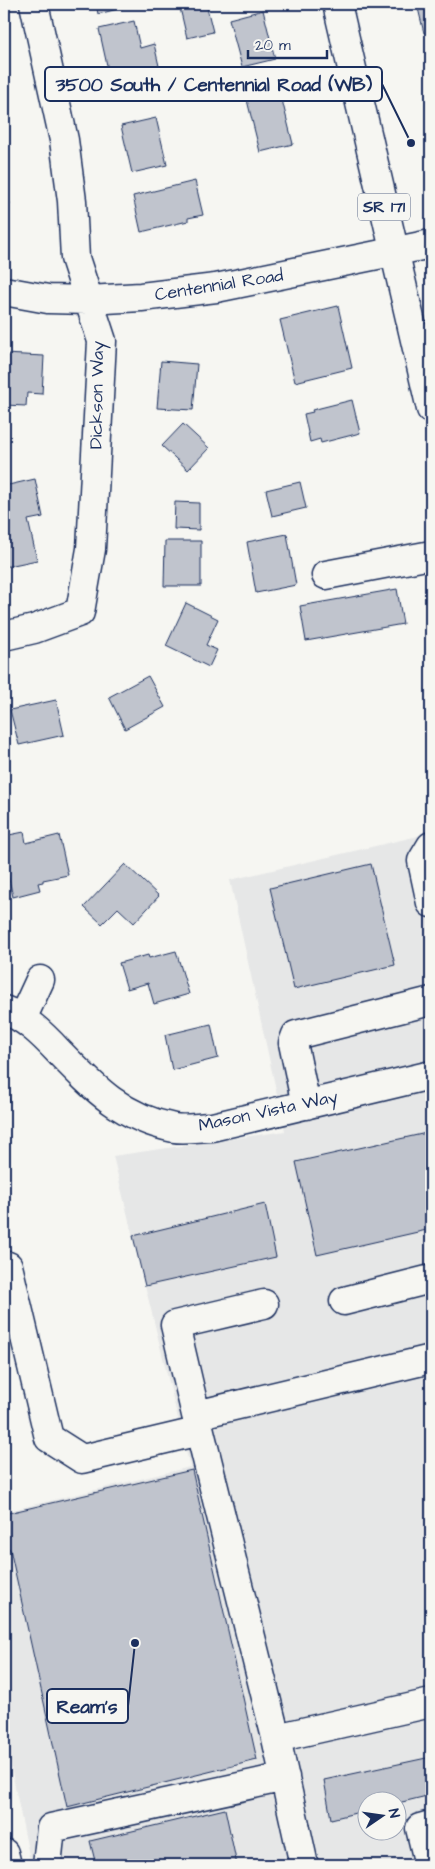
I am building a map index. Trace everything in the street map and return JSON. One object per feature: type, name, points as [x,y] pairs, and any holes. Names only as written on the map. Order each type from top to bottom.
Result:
[{"type":"street","name":"Dickson Way","points":[[4,636],[34,629],[80,612],[91,549],[102,341],[75,258],[72,201],[64,140],[34,4]]},
{"type":"street","name":"SR 171","points":[[337,4],[431,409]]},
{"type":"street","name":"Centennial Road","points":[[4,290],[48,299],[88,300],[141,297],[216,288],[431,244]]},
{"type":"street","points":[[326,574],[431,555]]},
{"type":"street","points":[[431,846],[422,861],[431,903]]},
{"type":"street","name":"Mason Vista Way","points":[[40,980],[13,1014],[48,1040],[106,1098],[139,1118],[175,1128],[212,1127],[431,1075]]},
{"type":"street","points":[[306,1105],[293,1043],[296,1035],[431,1001]]},
{"type":"street","points":[[8,1266],[49,1438],[82,1459],[198,1423],[431,1359]]},
{"type":"street","points":[[344,1301],[431,1279]]},
{"type":"street","points":[[264,1304],[175,1326],[276,1738],[304,1865]]},
{"type":"street","points":[[276,1738],[431,1703]]},
{"type":"street","points":[[47,1865],[51,1828],[285,1777]]},
{"type":"street","points":[[429,1865],[420,1828],[431,1825]]},
{"type":"street","points":[[4,1853],[7,1865]]},
{"type":"shaded area","points":[[431,833],[431,1865],[31,1865],[4,1733],[4,1512],[190,1467],[113,1156],[285,1131],[230,880]]},
{"type":"building","points":[[96,4],[130,4],[130,6],[98,14]]},
{"type":"building","points":[[206,4],[213,32],[187,38],[180,8]]},
{"type":"building","points":[[417,4],[431,4],[431,31],[424,33]]},
{"type":"building","points":[[263,10],[275,59],[242,67],[229,19]]},
{"type":"building","points":[[134,21],[140,48],[154,44],[159,66],[151,68],[155,86],[118,94],[114,78],[110,79],[99,29]]},
{"type":"building","points":[[276,76],[293,144],[260,152],[243,84]]},
{"type":"building","points":[[156,118],[167,165],[132,173],[121,126]]},
{"type":"building","points":[[4,178],[10,204],[4,205]]},
{"type":"building","points":[[195,181],[203,215],[188,218],[188,221],[141,232],[133,196]]},
{"type":"building","points":[[338,306],[352,368],[295,382],[280,320]]},
{"type":"building","points":[[4,354],[44,356],[42,394],[27,393],[26,406],[4,405]]},
{"type":"building","points":[[161,361],[197,364],[193,410],[157,408]]},
{"type":"building","points":[[352,400],[360,433],[321,443],[320,439],[310,442],[304,414],[313,412],[312,410]]},
{"type":"building","points":[[183,424],[209,448],[188,470],[162,446]]},
{"type":"building","points":[[35,479],[43,517],[28,520],[37,560],[4,567],[4,520],[10,518],[4,486]]},
{"type":"building","points":[[300,482],[306,508],[272,516],[266,490]]},
{"type":"building","points":[[175,502],[199,503],[199,530],[174,529]]},
{"type":"building","points":[[287,534],[296,585],[256,593],[247,542]]},
{"type":"building","points":[[165,541],[201,541],[201,586],[164,586]]},
{"type":"building","points":[[397,589],[403,624],[306,641],[300,606]]},
{"type":"building","points":[[186,603],[218,619],[206,645],[217,650],[209,667],[166,646]]},
{"type":"building","points":[[148,676],[165,707],[125,729],[109,697]]},
{"type":"building","points":[[56,700],[64,735],[19,745],[10,710]]},
{"type":"building","points":[[24,832],[26,843],[59,835],[68,875],[43,880],[43,882],[38,883],[40,890],[13,897],[4,857],[4,836]]},
{"type":"building","points":[[125,864],[159,896],[134,923],[118,908],[102,924],[84,907]]},
{"type":"building","points":[[371,864],[395,965],[294,989],[270,888]]},
{"type":"building","points":[[176,951],[189,994],[154,1004],[148,983],[127,989],[119,963],[148,955],[149,958]]},
{"type":"building","points":[[211,1024],[218,1058],[172,1070],[165,1035]]},
{"type":"building","points":[[4,1079],[10,1101],[4,1103]]},
{"type":"building","points":[[431,1132],[431,1229],[317,1255],[296,1162]]},
{"type":"building","points":[[265,1204],[276,1257],[145,1286],[133,1236]]},
{"type":"building","points":[[192,1470],[257,1760],[67,1807],[10,1549],[4,1547],[4,1514]]},
{"type":"building","points":[[431,1757],[431,1795],[408,1801],[408,1792],[358,1792],[358,1812],[331,1819],[324,1780]]},
{"type":"building","points":[[225,1809],[237,1865],[96,1865],[90,1841]]},
{"type":"place","name":"3500 South / Centennial Road (WB)","points":[[411,143]]},
{"type":"place","name":"Ream's","points":[[135,1643]]}]
